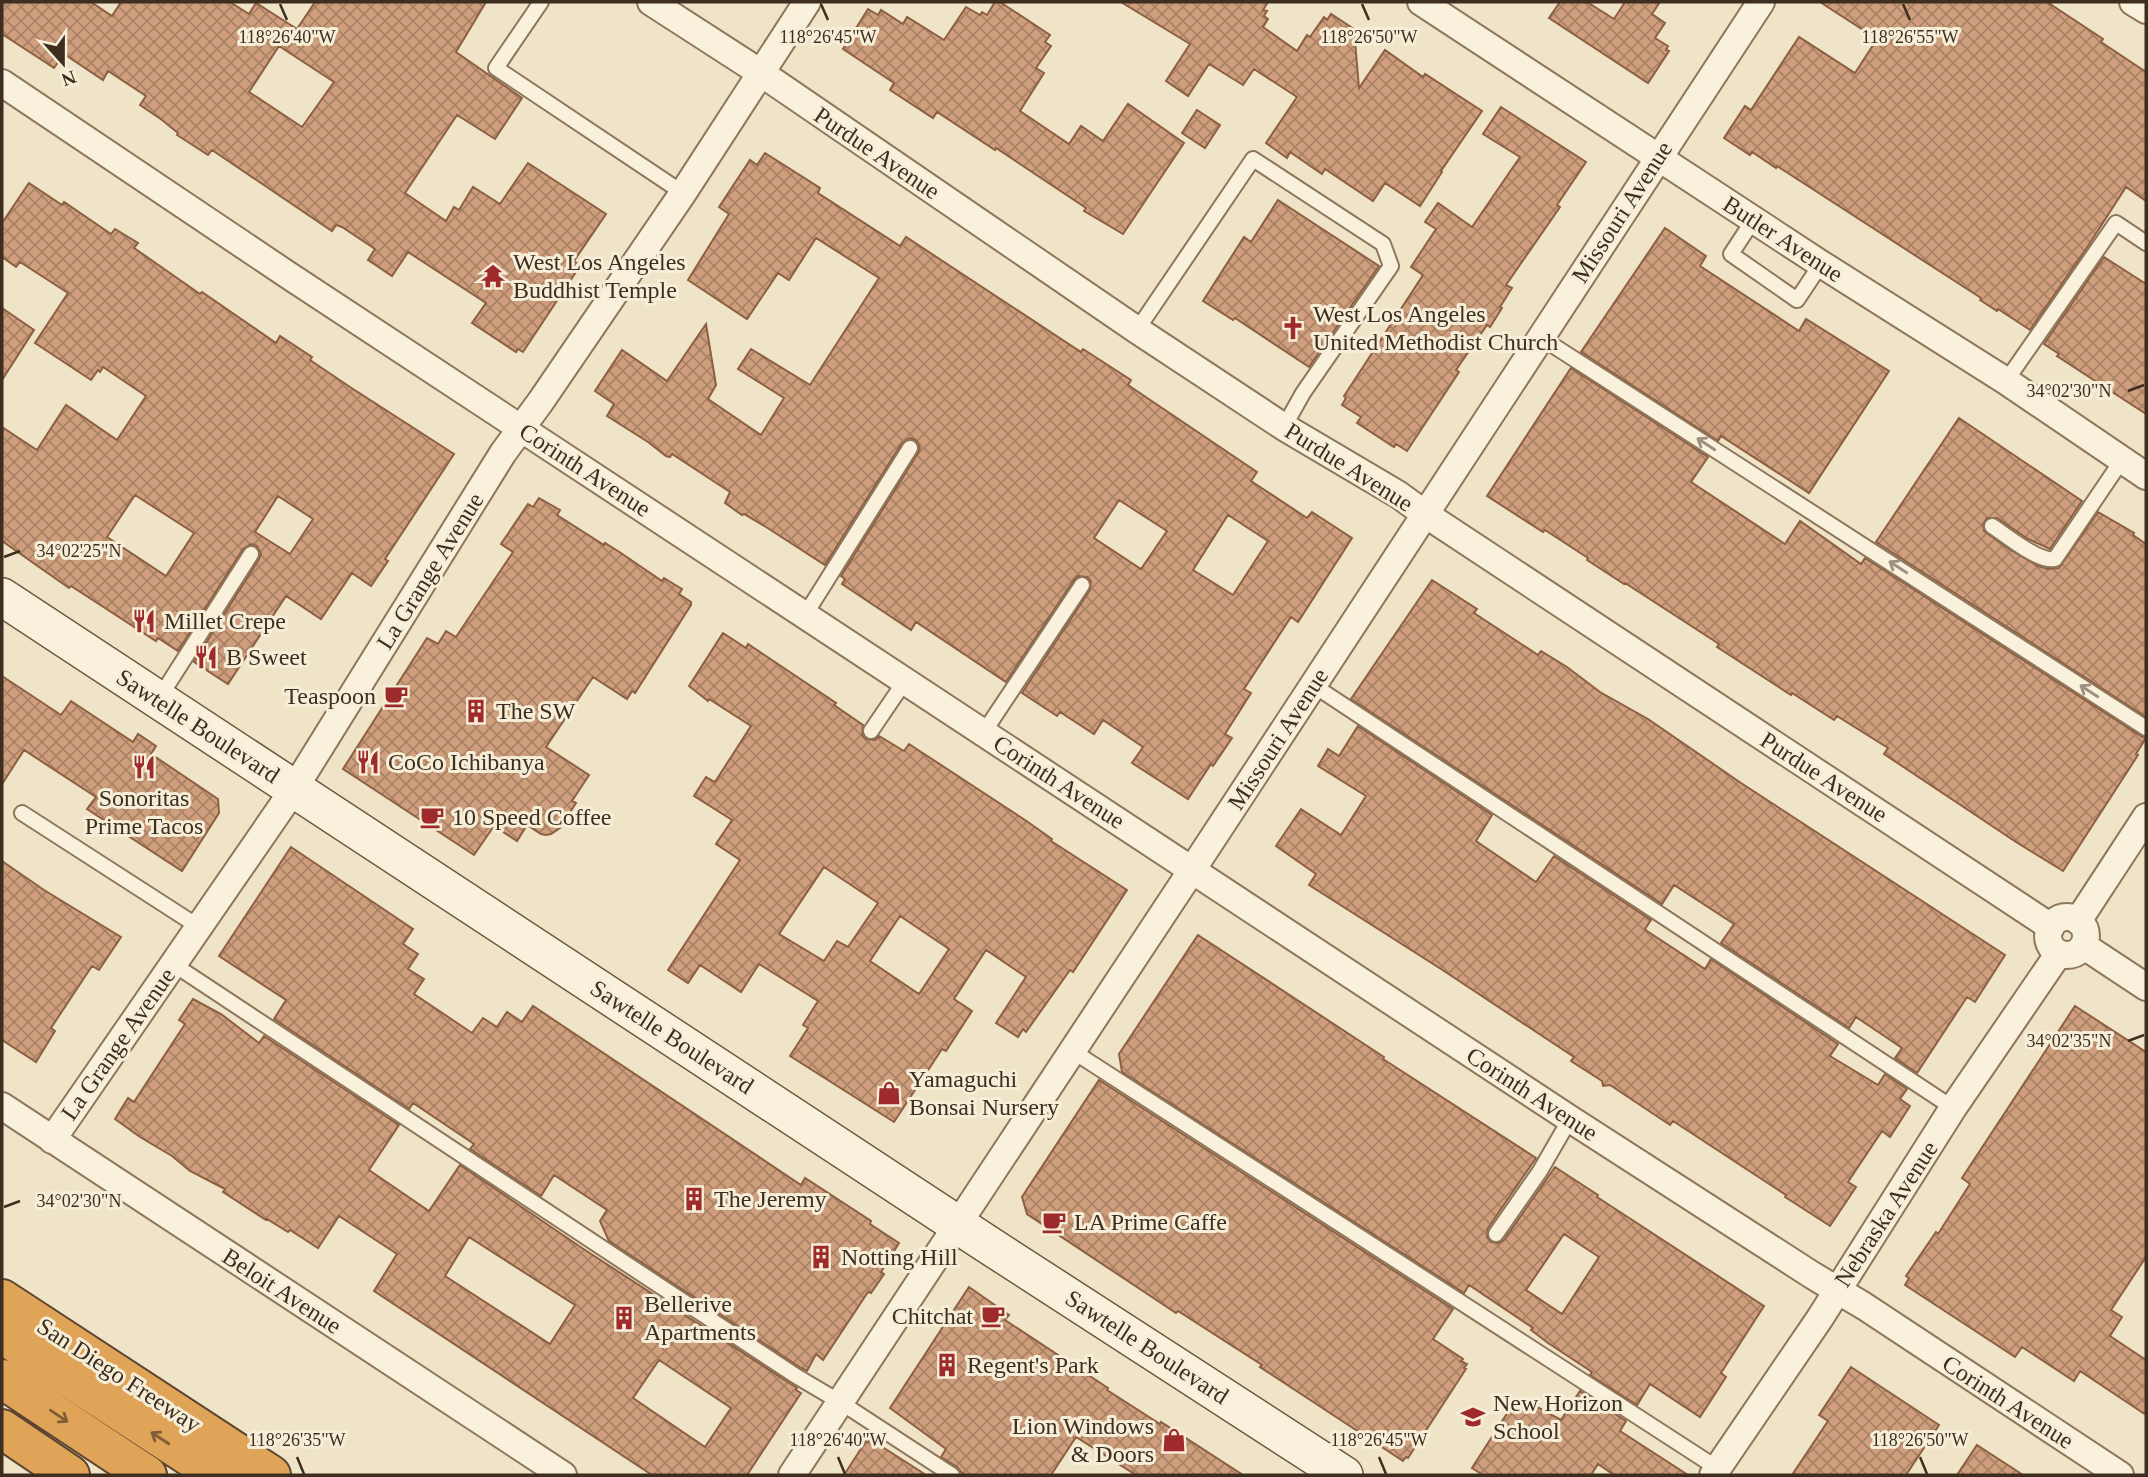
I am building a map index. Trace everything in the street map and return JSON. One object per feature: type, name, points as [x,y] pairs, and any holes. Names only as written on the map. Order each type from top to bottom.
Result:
[{"type":"highway","name":"San Diego Freeway","points":[[2,1299],[271,1475]]},
{"type":"highway","points":[[2,1334],[218,1475]]},
{"type":"highway","points":[[2,1378],[148,1475]]},
{"type":"highway","points":[[2,1429],[69,1475]]},
{"type":"street","name":"Purdue Avenue","points":[[651,2],[761,73],[1137,330],[1284,427],[1399,495],[2051,927]]},
{"type":"street","name":"La Grange Avenue","points":[[52,1140],[294,789],[503,453],[683,193],[807,2]]},
{"type":"street","name":"Butler Avenue","points":[[1421,2],[1821,264],[2006,381],[2146,476]]},
{"type":"street","name":"Missouri Avenue","points":[[792,1475],[1761,2]]},
{"type":"street","points":[[2133,2],[2146,10]]},
{"type":"street","name":"Corinth Avenue","points":[[2,83],[299,283],[1570,1119],[2120,1475]]},
{"type":"street","name":"Sawtelle Boulevard","points":[[2,597],[1344,1475]]},
{"type":"street","points":[[2146,817],[2081,933],[2075,954],[2069,956],[2059,953],[2049,943],[2051,927],[2069,917],[2081,933],[2146,987]]},
{"type":"street","name":"Nebraska Avenue","points":[[1715,1472],[1837,1290],[1953,1108],[2059,953]]},
{"type":"street","name":"Beloit Avenue","points":[[2,1106],[563,1475]]},
{"type":"lane","points":[[541,2],[496,68],[683,193]]},
{"type":"lane","points":[[1137,330],[1253,159],[1383,244],[1391,266],[1303,393],[1284,427]]},
{"type":"lane","points":[[1754,219],[1731,254],[1797,300],[1821,264]]},
{"type":"lane","points":[[2006,381],[2116,223],[2146,243]]},
{"type":"lane","points":[[1540,337],[2146,728]]},
{"type":"lane","points":[[805,615],[911,448]]},
{"type":"lane","points":[[1992,526],[2039,557],[2049,561],[2055,559],[2122,460]]},
{"type":"lane","points":[[158,700],[251,554]]},
{"type":"lane","points":[[984,732],[1083,585]]},
{"type":"lane","points":[[871,731],[905,681]]},
{"type":"lane","points":[[1313,685],[1953,1108]]},
{"type":"lane","points":[[22,813],[199,927]]},
{"type":"lane","points":[[173,964],[785,1368],[952,1475]]},
{"type":"lane","points":[[1072,1050],[1715,1472]]},
{"type":"lane","points":[[1496,1234],[1540,1171],[1570,1119]]},
{"type":"building","points":[[2,2],[91,2],[112,16],[121,2],[230,2],[249,14],[256,3],[297,29],[315,2],[486,2],[456,52],[522,98],[495,139],[457,115],[405,193],[446,221],[454,207],[459,210],[473,187],[500,204],[528,163],[606,214],[574,261],[580,266],[523,352],[518,349],[516,352],[472,323],[486,303],[408,252],[392,276],[368,260],[375,249],[342,227],[336,225],[332,231],[212,150],[208,155],[177,135],[178,133],[162,120],[140,105],[146,96],[108,71],[103,80],[64,54],[54,68],[2,34]],"holes":[[[279,46],[334,82],[302,127],[249,92]]]},
{"type":"building","points":[[995,2],[1000,2],[1050,35],[1045,42],[1051,46],[1036,68],[1044,73],[1020,111],[1069,144],[1081,126],[1103,141],[1128,104],[1184,143],[1123,234],[1084,211],[1086,208],[996,148],[995,150],[937,112],[933,118],[890,90],[894,83],[843,49],[868,9],[878,15],[881,10],[903,24],[907,17],[944,40],[966,7],[980,15],[982,12],[987,15]]},
{"type":"building","points":[[1121,2],[1268,2],[1263,10],[1267,11],[1264,16],[1268,19],[1263,27],[1297,51],[1307,35],[1310,37],[1324,17],[1327,20],[1331,14],[1354,29],[1359,88],[1385,50],[1423,77],[1425,74],[1482,111],[1420,206],[1385,183],[1373,201],[1325,169],[1322,174],[1290,152],[1287,158],[1266,143],[1297,97],[1254,69],[1243,85],[1209,64],[1188,96],[1166,81],[1190,44]]},
{"type":"building","points":[[1560,2],[1587,2],[1614,19],[1625,2],[1660,2],[1652,14],[1665,23],[1655,38],[1668,46],[1666,50],[1669,51],[1648,83],[1549,18]]},
{"type":"building","points":[[1820,2],[2047,2],[2103,39],[2101,42],[2146,72],[2146,201],[2126,187],[2030,330],[1777,166],[1776,168],[1752,152],[1750,155],[1724,138],[1745,106],[1751,110],[1799,37],[1855,73],[1877,39]]},
{"type":"building","points":[[1501,107],[1586,162],[1557,205],[1560,207],[1506,285],[1512,288],[1500,307],[1502,308],[1456,370],[1459,372],[1407,451],[1396,444],[1394,447],[1357,423],[1361,417],[1342,405],[1346,398],[1344,396],[1423,275],[1411,267],[1436,229],[1425,222],[1438,203],[1472,227],[1520,157],[1483,134]]},
{"type":"building","points":[[1197,110],[1220,125],[1205,148],[1182,133]]},
{"type":"building","points":[[765,153],[820,188],[818,193],[900,246],[906,237],[1081,352],[1083,349],[1131,380],[1128,385],[1257,472],[1251,481],[1307,518],[1312,512],[1352,538],[1298,622],[1291,617],[1244,689],[1251,693],[1225,734],[1232,738],[1188,799],[1132,763],[1143,747],[1103,720],[1094,734],[1060,712],[1057,716],[1022,693],[1090,590],[1091,581],[1087,577],[1078,576],[1074,580],[1006,682],[916,622],[911,630],[842,584],[845,579],[841,576],[918,453],[920,448],[916,440],[910,438],[902,443],[825,565],[725,503],[730,492],[672,454],[670,457],[666,456],[607,416],[614,404],[595,391],[622,350],[667,381],[706,324],[716,385],[708,399],[761,435],[784,398],[738,369],[751,349],[810,385],[879,278],[816,238],[789,280],[778,273],[747,319],[688,280],[729,214],[719,207],[750,160],[757,165]],"holes":[[[1119,500],[1167,531],[1141,569],[1094,538]],[[1228,515],[1268,541],[1233,595],[1193,570]]]},
{"type":"building","points":[[29,183],[62,205],[64,202],[111,234],[115,229],[138,243],[134,248],[200,294],[202,292],[276,343],[280,336],[312,357],[310,360],[454,454],[385,559],[388,561],[371,586],[352,573],[321,619],[286,596],[228,684],[194,662],[259,559],[261,554],[257,546],[251,544],[243,549],[178,651],[158,638],[156,641],[71,586],[69,588],[2,541],[2,427],[37,450],[66,405],[117,440],[146,396],[103,367],[91,380],[35,343],[68,293],[20,262],[16,267],[2,257],[2,223]],"holes":[[[135,495],[194,533],[166,576],[107,537]],[[278,496],[313,519],[290,554],[255,532]]]},
{"type":"building","points":[[1278,200],[1379,266],[1309,367],[1235,318],[1233,320],[1203,301],[1244,237],[1251,242]]},
{"type":"building","points":[[1665,228],[1706,256],[1700,266],[1799,331],[1806,319],[1889,371],[1809,493],[1721,436],[1718,441],[1581,352]]},
{"type":"building","points":[[2104,257],[2146,284],[2146,414],[2057,356],[2059,354],[2044,344]]},
{"type":"building","points":[[2,308],[34,330],[2,380]]},
{"type":"building","points":[[1571,368],[1708,457],[1691,482],[1785,544],[1800,521],[1861,564],[1865,558],[2146,738],[2136,754],[2138,755],[2063,871],[1884,754],[1888,748],[1837,716],[1834,720],[1792,693],[1791,695],[1717,647],[1719,644],[1587,560],[1588,558],[1487,496]]},
{"type":"building","points":[[1959,418],[2082,501],[2050,549],[2028,539],[1997,518],[1987,518],[1983,525],[1984,531],[2009,549],[2038,566],[2059,568],[2098,512],[2134,533],[2133,535],[2146,544],[2146,717],[1876,542]]},
{"type":"building","name":"The SW","points":[[539,498],[560,510],[557,515],[604,545],[605,543],[662,581],[664,578],[682,589],[679,594],[691,602],[691,605],[635,693],[632,691],[627,699],[593,677],[546,747],[589,775],[572,801],[576,803],[560,828],[546,835],[527,825],[517,841],[494,826],[474,855],[343,769],[427,638],[438,644],[446,631],[456,637],[513,552],[501,544],[528,504],[533,507]]},
{"type":"building","points":[[1432,580],[1477,609],[1474,613],[1538,655],[1541,651],[1600,692],[1648,719],[1741,783],[2005,955],[1975,1002],[1967,997],[1917,1073],[1895,1058],[1902,1048],[1856,1017],[1849,1028],[1721,943],[1734,924],[1674,885],[1662,904],[1351,699]]},
{"type":"building","points":[[723,633],[746,648],[748,644],[836,703],[834,705],[863,725],[862,735],[866,739],[875,740],[879,736],[904,751],[909,744],[1127,890],[1073,972],[1070,970],[1026,1032],[1023,1029],[1018,1037],[996,1023],[1026,977],[986,950],[954,999],[972,1011],[946,1051],[942,1049],[894,1122],[790,1056],[808,1028],[803,1025],[818,1001],[759,964],[741,992],[700,965],[688,983],[668,970],[740,860],[716,844],[732,820],[694,796],[706,777],[715,782],[751,726],[709,699],[708,701],[689,686]],"holes":[[[824,867],[878,903],[848,947],[837,941],[824,961],[779,934]],[[900,916],[949,949],[919,994],[870,961]]]},
{"type":"building","points":[[2,676],[61,715],[71,701],[133,742],[138,734],[156,746],[151,754],[218,799],[219,813],[182,871],[87,809],[96,797],[24,750],[2,784]]},
{"type":"building","points":[[1358,726],[1492,815],[1476,841],[1536,882],[1554,856],[1651,920],[1645,929],[1647,931],[1705,969],[1711,959],[1838,1044],[1830,1056],[1878,1085],[1885,1074],[1907,1089],[1900,1099],[1910,1106],[1890,1137],[1882,1131],[1848,1182],[1856,1187],[1830,1226],[1673,1121],[1670,1125],[1610,1085],[1603,1086],[1602,1081],[1571,1061],[1574,1057],[1309,885],[1316,874],[1276,846],[1301,809],[1341,835],[1366,796],[1318,766],[1328,749],[1339,756]]},
{"type":"building","points":[[291,847],[413,929],[403,944],[418,954],[408,969],[424,979],[414,994],[472,1033],[483,1018],[497,1027],[507,1012],[522,1022],[533,1006],[801,1185],[805,1178],[871,1221],[870,1224],[899,1243],[881,1272],[884,1274],[871,1293],[868,1292],[823,1360],[816,1354],[807,1371],[801,1368],[609,1241],[600,1221],[607,1210],[554,1175],[541,1196],[470,1149],[474,1144],[413,1103],[409,1109],[274,1019],[286,1000],[219,956]]},
{"type":"building","points":[[2,861],[121,937],[99,970],[92,966],[51,1028],[55,1031],[36,1062],[2,1040]]},
{"type":"building","points":[[1198,935],[1536,1158],[1488,1228],[1487,1237],[1491,1242],[1499,1243],[1504,1240],[1555,1167],[1764,1306],[1721,1373],[1726,1377],[1700,1417],[1650,1384],[1637,1405],[1590,1375],[1592,1372],[1548,1343],[1531,1330],[1533,1328],[1469,1285],[1464,1293],[1122,1072],[1119,1054]],"holes":[[[1564,1234],[1599,1257],[1562,1314],[1526,1290]]]},
{"type":"building","points":[[193,999],[221,1014],[259,1043],[264,1036],[399,1125],[369,1170],[429,1211],[460,1165],[797,1388],[801,1393],[747,1475],[652,1475],[374,1291],[397,1254],[339,1216],[318,1248],[290,1230],[288,1232],[266,1220],[223,1192],[225,1189],[190,1171],[115,1119],[128,1098],[134,1102],[185,1024],[179,1020]],"holes":[[[469,1237],[575,1305],[550,1344],[445,1276]],[[659,1360],[731,1408],[705,1447],[633,1398]]]},
{"type":"building","points":[[2075,1006],[2146,1052],[2146,1257],[2111,1310],[2122,1317],[2110,1336],[2146,1360],[2146,1415],[2080,1371],[2074,1381],[2022,1347],[2015,1357],[1905,1285],[1909,1278],[1906,1276],[1936,1232],[1938,1234],[1970,1184],[1962,1178]]},
{"type":"building","points":[[1099,1080],[1453,1309],[1433,1339],[1463,1359],[1461,1361],[1467,1364],[1464,1368],[1466,1369],[1408,1458],[1403,1461],[1260,1367],[1262,1365],[1178,1311],[1176,1313],[1027,1214],[1022,1197]]},
{"type":"building","points":[[969,1287],[1009,1315],[1005,1320],[1108,1388],[1107,1390],[1243,1475],[1136,1475],[1076,1437],[1051,1475],[966,1475],[961,1472],[941,1457],[946,1449],[890,1408]]},
{"type":"building","points":[[1851,1367],[1939,1425],[1906,1475],[1792,1475],[1828,1421],[1819,1415]]},
{"type":"building","points":[[1580,1391],[1626,1421],[1620,1431],[1688,1475],[1614,1475],[1598,1464],[1591,1475],[1483,1475],[1472,1468],[1515,1401],[1526,1401],[1561,1420]]},
{"type":"building","points":[[870,1439],[926,1475],[844,1475]]},
{"type":"building","points":[[1977,1445],[2023,1475],[1957,1475]]},
{"type":"place","name":"West Los Angeles Buddhist Temple","points":[[493,276]]},
{"type":"place","name":"West Los Angeles United Methodist Church","points":[[1293,328]]},
{"type":"place","name":"Millet Crepe","points":[[144,621]]},
{"type":"place","name":"B Sweet","points":[[206,657]]},
{"type":"place","name":"Teaspoon","points":[[396,696]]},
{"type":"place","name":"The SW","points":[[476,711]]},
{"type":"place","name":"CoCo Ichibanya","points":[[368,762]]},
{"type":"place","name":"Sonoritas Prime Tacos","points":[[144,767]]},
{"type":"place","name":"10 Speed Coffee","points":[[432,817]]},
{"type":"place","name":"Yamaguchi Bonsai Nursery","points":[[889,1093]]},
{"type":"place","name":"The Jeremy","points":[[694,1199]]},
{"type":"place","name":"LA Prime Caffe","points":[[1054,1222]]},
{"type":"place","name":"Notting Hill","points":[[821,1257]]},
{"type":"place","name":"Chitchat","points":[[993,1316]]},
{"type":"place","name":"Bellerive Apartments","points":[[624,1318]]},
{"type":"place","name":"Regent's Park","points":[[947,1365]]},
{"type":"place","name":"New Horizon School","points":[[1473,1417]]},
{"type":"place","name":"Lion Windows & Doors","points":[[1174,1440]]}]
